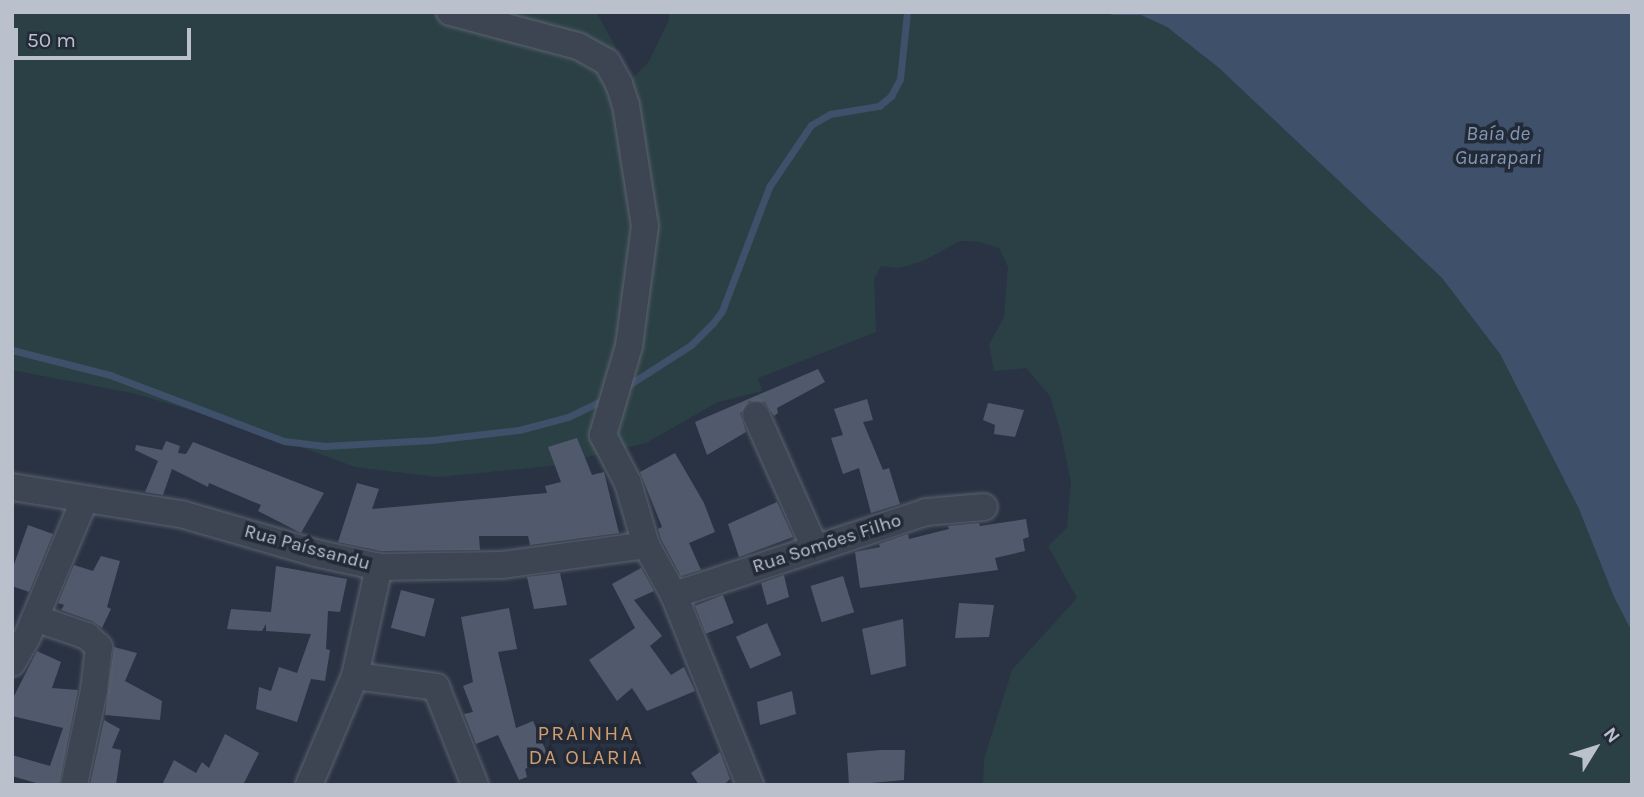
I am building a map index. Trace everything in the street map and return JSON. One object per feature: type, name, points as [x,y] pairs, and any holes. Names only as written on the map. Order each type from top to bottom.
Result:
[{"type":"street","points":[[450,12],[578,46],[607,62],[619,84],[626,105],[645,226],[629,346],[603,435],[628,483],[646,545],[674,596],[750,785]]},
{"type":"street","points":[[756,415],[815,548]]},
{"type":"street","name":"Rua Paíssandu","points":[[12,487],[84,501],[181,514],[315,553],[379,567],[502,565],[646,545]]},
{"type":"street","points":[[12,663],[35,618],[84,501]]},
{"type":"street","name":"Rua Somões Filho","points":[[674,596],[926,512],[984,507]]},
{"type":"street","points":[[309,785],[355,676],[379,567]]},
{"type":"street","points":[[35,618],[87,636],[99,647],[94,690],[74,785]]},
{"type":"street","points":[[355,676],[436,687],[475,785]]},
{"type":"green space","points":[[12,12],[596,12],[614,44],[627,83],[648,63],[669,20],[669,12],[1107,12],[1112,15],[1141,15],[1167,27],[1219,68],[1442,278],[1500,354],[1579,509],[1614,597],[1632,632],[1632,785],[983,785],[984,759],[1012,670],[1077,598],[1048,546],[1067,528],[1071,483],[1061,433],[1050,396],[1026,368],[994,371],[989,345],[1004,317],[1008,267],[999,248],[980,242],[960,241],[923,261],[899,268],[881,266],[874,279],[876,332],[758,378],[762,391],[718,402],[646,443],[550,466],[438,477],[355,467],[242,425],[132,393],[12,370]]},
{"type":"water","name":"Baía de Guarapari","points":[[1107,12],[1632,12],[1632,632],[1614,597],[1579,509],[1500,354],[1442,278],[1219,68],[1167,27],[1141,15],[1112,15]]},
{"type":"building","points":[[818,369],[825,382],[777,408],[778,413],[774,416],[765,402],[749,401],[740,414],[746,432],[707,455],[695,422]]},
{"type":"building","points":[[867,399],[873,420],[863,422],[883,470],[889,468],[900,504],[871,513],[859,468],[843,474],[831,438],[843,435],[834,409]]},
{"type":"building","points":[[988,403],[1024,410],[1015,437],[994,434],[995,425],[983,420]]},
{"type":"building","points":[[577,438],[592,475],[604,472],[619,533],[530,545],[528,536],[479,536],[480,550],[381,551],[338,542],[357,483],[379,489],[372,509],[547,493],[545,486],[561,482],[548,447]]},
{"type":"building","points":[[166,441],[180,446],[178,453],[186,454],[193,442],[324,493],[301,533],[258,511],[261,505],[209,483],[208,487],[172,469],[163,495],[145,492],[158,461],[135,450],[136,445],[162,450]]},
{"type":"building","points":[[675,453],[704,503],[715,532],[689,543],[701,570],[681,576],[661,539],[658,529],[662,527],[640,472]]},
{"type":"building","points":[[777,502],[793,537],[739,557],[728,524]]},
{"type":"building","points":[[1026,519],[1029,537],[1023,539],[1025,551],[995,558],[998,570],[860,588],[855,552],[880,547],[879,544],[908,534],[909,539],[949,529],[948,526],[979,523],[980,526]]},
{"type":"building","points":[[28,525],[53,534],[29,592],[12,586],[12,570]]},
{"type":"building","points":[[101,556],[120,561],[107,607],[111,609],[102,628],[92,621],[61,610],[64,605],[58,603],[74,565],[93,571]]},
{"type":"building","points":[[276,566],[347,579],[340,612],[328,611],[326,649],[330,650],[325,681],[311,679],[297,722],[256,709],[259,687],[271,691],[279,667],[297,673],[311,634],[266,631],[266,624],[262,631],[227,629],[231,609],[271,612]]},
{"type":"building","points":[[641,568],[654,591],[634,600],[662,636],[650,646],[671,675],[684,667],[695,691],[647,711],[632,688],[617,701],[589,660],[635,628],[612,584]]},
{"type":"building","points":[[560,573],[567,605],[534,609],[527,577]]},
{"type":"building","points":[[784,575],[789,597],[767,605],[761,583]]},
{"type":"building","points":[[843,576],[854,612],[822,622],[810,586]]},
{"type":"building","points":[[401,590],[435,599],[425,637],[391,628]]},
{"type":"building","points":[[723,595],[734,623],[706,634],[695,606]]},
{"type":"building","points":[[959,603],[994,605],[989,637],[955,638]]},
{"type":"building","points":[[509,608],[517,649],[498,652],[516,728],[533,721],[549,758],[525,769],[527,777],[519,780],[498,735],[476,744],[464,714],[473,712],[463,686],[473,682],[461,617]]},
{"type":"building","points":[[903,619],[906,666],[871,675],[862,629]]},
{"type":"building","points":[[767,623],[781,655],[750,669],[736,637]]},
{"type":"building","points":[[114,647],[137,653],[125,681],[162,701],[160,720],[105,715]]},
{"type":"building","points":[[37,651],[61,662],[52,688],[78,690],[59,785],[43,785],[12,776],[12,755],[50,766],[63,728],[12,716],[12,700]]},
{"type":"building","points":[[792,691],[796,714],[760,725],[757,702]]},
{"type":"building","points":[[104,720],[120,729],[112,748],[121,750],[116,785],[90,785]]},
{"type":"building","points":[[225,734],[259,753],[243,785],[162,785],[174,760],[196,773],[202,762],[209,768]]},
{"type":"building","points":[[905,750],[904,780],[849,785],[847,753]]},
{"type":"building","points":[[720,752],[730,779],[724,785],[699,785],[691,773]]},
{"type":"waterway","points":[[624,388],[691,345],[722,311],[769,187],[811,125],[830,114],[879,106],[891,96],[900,79],[907,12]]},
{"type":"waterway","points":[[12,350],[110,375],[284,441],[323,446],[432,440],[519,430],[568,417],[605,399]]},
{"type":"district","name":"PRAINHA DA OLARIA","points":[[586,745]]}]
